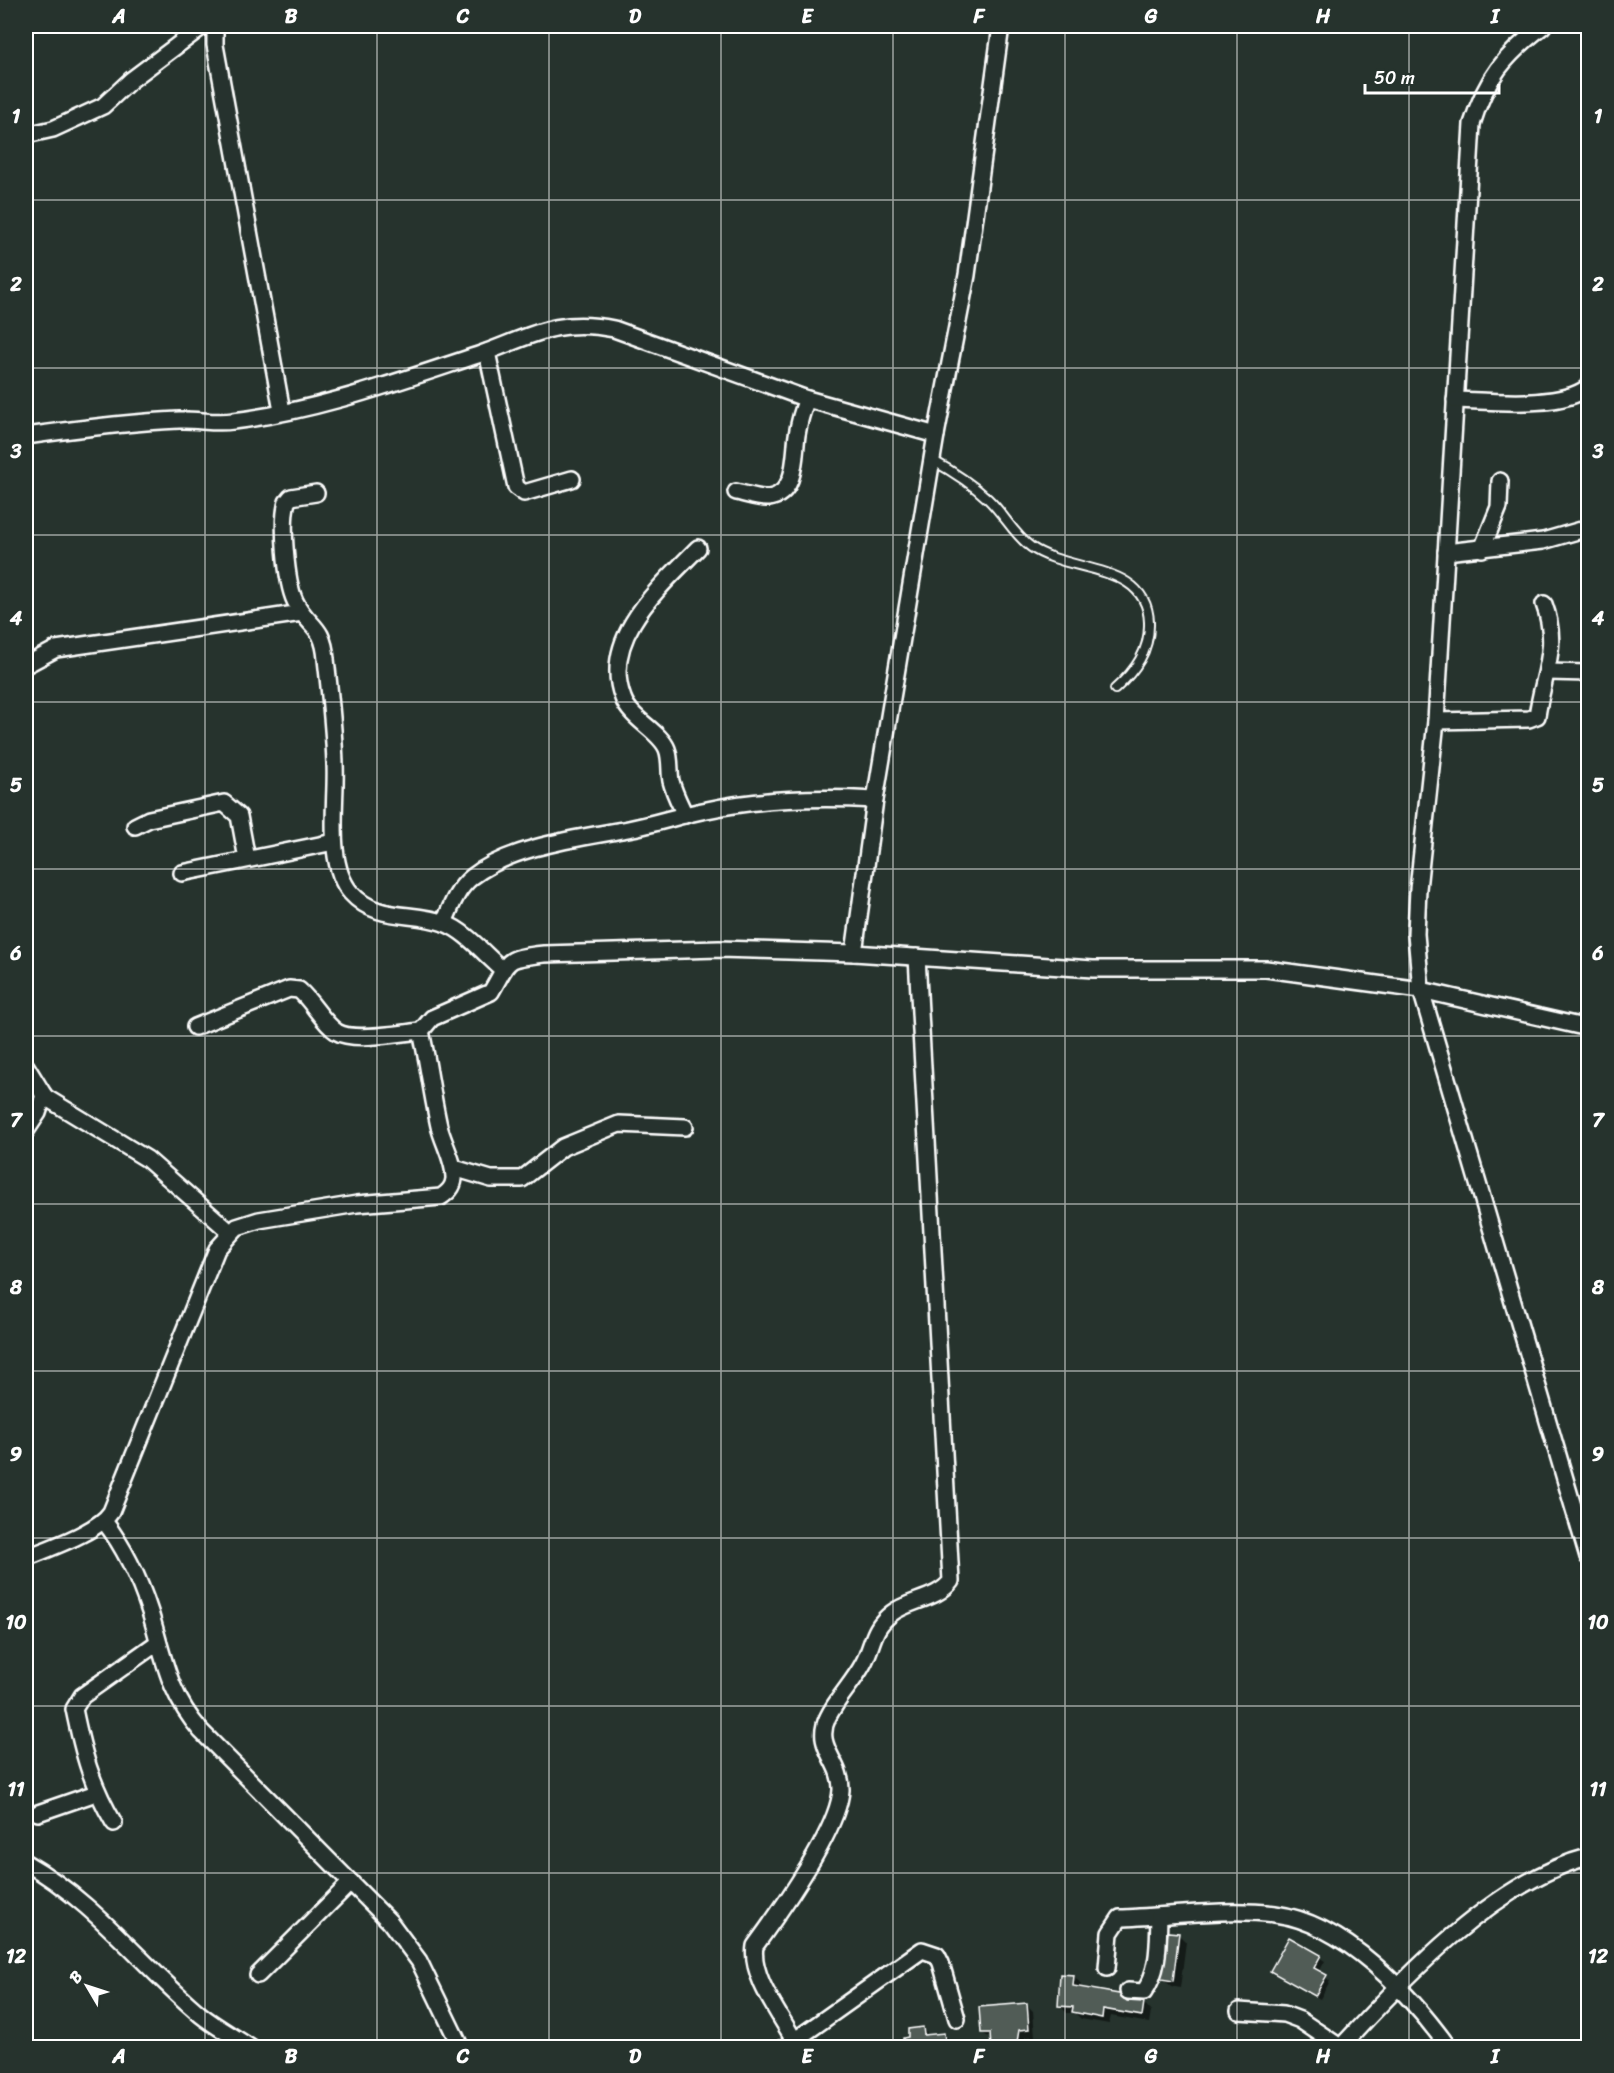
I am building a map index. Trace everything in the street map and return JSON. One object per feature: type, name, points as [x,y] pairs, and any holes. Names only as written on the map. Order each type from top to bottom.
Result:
[{"type":"street","points":[[26,135],[53,129],[103,106],[131,80],[203,26]]},
{"type":"street","points":[[214,26],[215,45],[282,411]]},
{"type":"street","points":[[854,953],[875,800],[936,435],[967,275],[1001,26]]},
{"type":"street","points":[[1543,26],[1523,41],[1494,72],[1482,94],[1472,124],[1436,721],[1418,889],[1416,934],[1421,990],[1588,1557]]},
{"type":"street","points":[[26,436],[181,420],[232,422],[361,392],[487,352],[540,330],[596,325],[614,329],[807,399],[936,435]]},
{"type":"street","points":[[487,352],[516,487],[524,492],[572,479]]},
{"type":"street","points":[[1455,400],[1556,399],[1583,391],[1588,387]]},
{"type":"street","points":[[736,492],[766,498],[780,493],[786,486],[793,472],[799,420],[807,399]]},
{"type":"street","points":[[1482,549],[1499,507],[1500,481]]},
{"type":"street","points":[[316,493],[291,497],[286,507],[290,584],[294,599],[302,613],[323,636],[335,764],[334,842],[343,877],[349,891],[359,901],[384,913],[444,923],[460,932],[502,969]]},
{"type":"street","points":[[1446,552],[1543,541],[1588,528]]},
{"type":"street","points":[[685,815],[671,780],[667,749],[635,717],[623,699],[617,666],[624,639],[648,600],[698,548]]},
{"type":"street","points":[[1436,721],[1529,719],[1536,716],[1542,686],[1548,672],[1552,634],[1544,604]]},
{"type":"street","points":[[26,665],[56,650],[302,613]]},
{"type":"street","points":[[1548,672],[1587,676]]},
{"type":"street","points":[[444,923],[462,887],[474,876],[505,860],[556,842],[650,825],[710,809],[814,799],[875,800]]},
{"type":"street","points":[[135,825],[149,819],[224,803],[239,816],[247,859]]},
{"type":"street","points":[[182,873],[334,842]]},
{"type":"street","points":[[195,1027],[289,989],[299,990],[329,1024],[338,1032],[349,1037],[420,1031],[432,1018],[491,992],[502,969],[518,957],[544,954],[719,949],[854,953],[1093,969],[1266,969],[1421,990],[1588,1028]]},
{"type":"street","points":[[917,957],[951,1581],[942,1590],[894,1612],[881,1623],[868,1646],[865,1662],[825,1725],[823,1743],[839,1775],[841,1791],[836,1809],[800,1881],[755,1946],[754,1954],[789,2044],[922,1950],[937,1955],[957,2019]]},
{"type":"street","points":[[26,1558],[104,1521],[117,1499],[217,1249],[230,1232],[244,1224],[297,1212],[441,1197],[449,1191],[454,1182],[454,1168],[439,1124],[420,1031]]},
{"type":"street","points":[[26,1066],[44,1095],[57,1106],[147,1159],[230,1232]]},
{"type":"street","points":[[26,1131],[38,1113],[44,1095]]},
{"type":"street","points":[[454,1168],[491,1179],[522,1179],[563,1147],[619,1124],[685,1127]]},
{"type":"street","points":[[104,1521],[137,1579],[150,1613],[172,1689],[189,1717],[390,1922],[418,1961],[461,2048]]},
{"type":"street","points":[[114,1823],[96,1793],[86,1766],[74,1709],[82,1696],[157,1643]]},
{"type":"street","points":[[38,1812],[96,1793]]},
{"type":"street","points":[[1239,2011],[1284,2014],[1300,2020],[1340,2047],[1398,1985],[1493,1904],[1519,1886],[1569,1862],[1588,1857]]},
{"type":"street","points":[[26,1863],[56,1881],[103,1919],[202,2016],[251,2048]]},
{"type":"street","points":[[258,1976],[351,1882]]},
{"type":"street","points":[[1107,1968],[1110,1933],[1120,1918],[1277,1914],[1328,1932],[1398,1985],[1449,2048]]},
{"type":"street","points":[[1128,1990],[1144,1992],[1152,1980],[1157,1963],[1159,1916]]},
{"type":"lane","points":[[932,460],[988,499],[1025,543],[1041,554],[1062,563],[1114,576],[1132,584],[1142,595],[1149,609],[1147,646],[1132,674],[1115,689]]},
{"type":"building","points":[[1168,1932],[1179,1933],[1173,1981],[1161,1979]]},
{"type":"building","points":[[1289,1937],[1321,1955],[1314,1968],[1327,1975],[1315,1996],[1270,1971]]},
{"type":"building","points":[[1060,1974],[1074,1975],[1073,1986],[1119,1994],[1127,2001],[1144,2002],[1142,2016],[1103,2009],[1102,2018],[1072,2012],[1073,2007],[1058,2006]]},
{"type":"building","points":[[1027,2003],[1029,2029],[1019,2030],[1016,2048],[991,2048],[990,2033],[981,2033],[979,2007]]},
{"type":"building","points":[[923,2027],[924,2035],[944,2033],[946,2048],[903,2048],[903,2038],[908,2037],[908,2029]]}]
